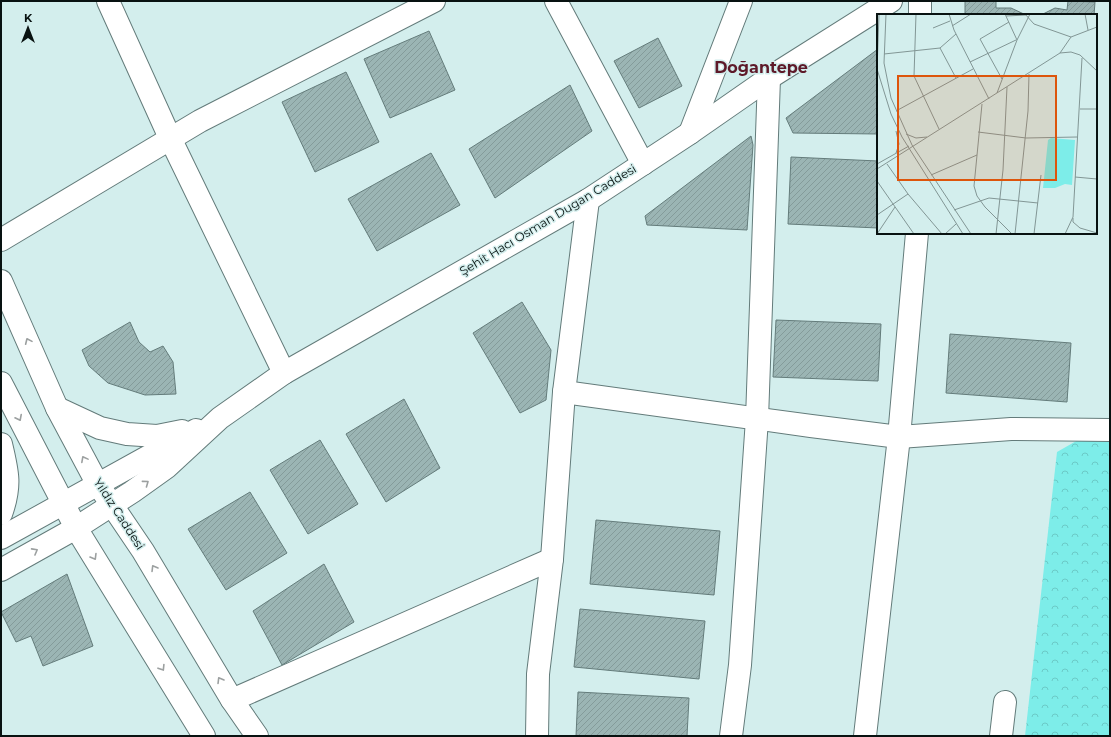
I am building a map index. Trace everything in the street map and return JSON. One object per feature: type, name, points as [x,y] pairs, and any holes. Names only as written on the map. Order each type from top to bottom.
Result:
[{"type":"street","points":[[108,1],[170,138],[284,373]]},
{"type":"street","points":[[1,240],[170,138],[403,8],[434,1]]},
{"type":"street","points":[[556,1],[643,164]]},
{"type":"street","name":"Şehit Hacı Osman Dugan Caddesi","points":[[220,418],[284,373],[588,200],[690,133],[769,78],[890,1]]},
{"type":"street","points":[[920,1],[920,14]]},
{"type":"street","points":[[690,133],[734,7]]},
{"type":"street","points":[[731,736],[740,665],[757,419],[769,78]]},
{"type":"street","points":[[538,736],[538,674],[552,559],[564,392],[588,200]]},
{"type":"street","points":[[865,736],[899,437],[917,234]]},
{"type":"street","name":"Yıldız Caddesi","points":[[1,281],[57,408],[98,483],[143,551],[232,700],[257,736]]},
{"type":"street","points":[[1,383],[64,502],[76,528],[204,736]]},
{"type":"street","points":[[564,392],[899,437],[1011,429],[1110,430]]},
{"type":"street","points":[[57,408],[100,428],[127,434],[157,436],[199,428]]},
{"type":"street","points":[[1,538],[98,483],[220,418]]},
{"type":"street","points":[[1,570],[112,506],[167,467],[220,418]]},
{"type":"street","points":[[1,444],[8,477],[7,496],[1,514]]},
{"type":"street","points":[[232,700],[552,559]]},
{"type":"street","points":[[1001,736],[1005,702]]},
{"type":"green space","points":[[1078,440],[1110,442],[1110,736],[1025,736],[1057,452]]},
{"type":"building","points":[[965,1],[996,1],[996,8],[1011,8],[1024,14],[965,14]]},
{"type":"building","points":[[1068,1],[1095,2],[1094,14],[1043,14],[1055,8],[1067,10]]},
{"type":"building","points":[[429,31],[455,90],[390,118],[364,59]]},
{"type":"building","points":[[658,38],[682,86],[639,108],[614,61]]},
{"type":"building","points":[[877,50],[877,134],[793,133],[786,118]]},
{"type":"building","points":[[346,72],[379,142],[315,172],[282,102]]},
{"type":"building","points":[[570,85],[592,131],[495,198],[469,149]]},
{"type":"building","points":[[751,136],[753,145],[747,230],[647,225],[645,216]]},
{"type":"building","points":[[431,153],[460,205],[377,251],[348,199]]},
{"type":"building","points":[[791,157],[877,161],[877,228],[788,224]]},
{"type":"building","points":[[522,302],[551,350],[546,400],[520,413],[473,333]]},
{"type":"building","points":[[776,320],[881,324],[878,381],[773,377]]},
{"type":"building","points":[[130,322],[139,342],[150,352],[163,346],[173,362],[176,394],[145,395],[108,383],[89,366],[82,350]]},
{"type":"building","points":[[950,334],[1071,343],[1067,402],[946,393]]},
{"type":"building","points":[[404,399],[440,468],[386,502],[346,434]]},
{"type":"building","points":[[320,440],[358,504],[308,534],[270,470]]},
{"type":"building","points":[[250,492],[287,553],[226,590],[188,529]]},
{"type":"building","points":[[596,520],[720,531],[714,595],[590,584]]},
{"type":"building","points":[[324,564],[354,622],[282,665],[253,611]]},
{"type":"building","points":[[67,574],[93,646],[43,666],[31,636],[16,642],[1,612]]},
{"type":"building","points":[[580,609],[705,621],[699,679],[574,667]]},
{"type":"building","points":[[578,692],[689,698],[687,736],[576,736]]},
{"type":"district","name":"Doğantepe","points":[[761,67]]}]
